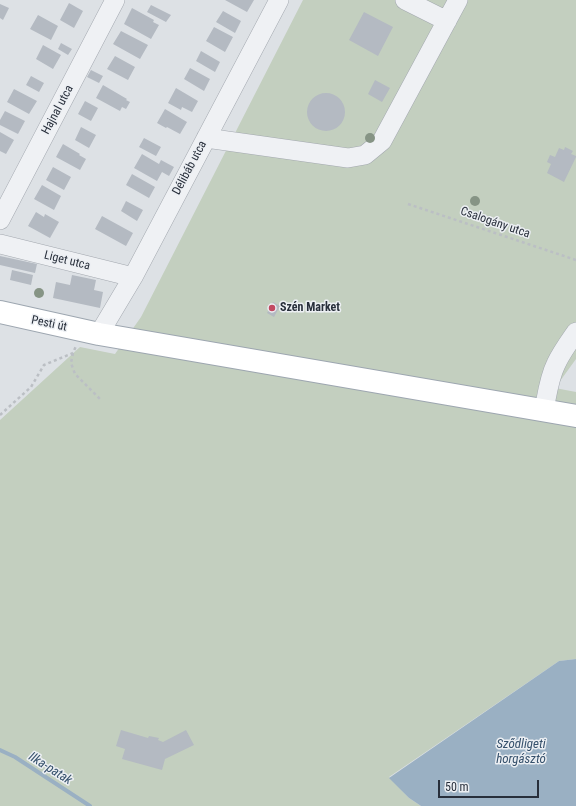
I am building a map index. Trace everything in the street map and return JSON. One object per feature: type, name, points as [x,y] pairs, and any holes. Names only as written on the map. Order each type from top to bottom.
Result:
[{"type":"main road","name":"Pesti út","points":[[0,312],[30,320],[92,332],[576,416]]},
{"type":"street","name":"Hajnal utca","points":[[0,220],[115,0]]},
{"type":"street","name":"Délibáb utca","points":[[92,332],[133,277],[279,0]]},
{"type":"street","points":[[206,138],[348,158],[365,155],[382,141],[458,0]]},
{"type":"street","points":[[414,2],[447,21]]},
{"type":"street","name":"Liget utca","points":[[0,244],[133,277]]},
{"type":"street","points":[[544,410],[550,379],[556,364],[576,332]]},
{"type":"path","name":"Csalogány utca","points":[[408,204],[576,260]]},
{"type":"path","points":[[0,415],[30,387],[44,365],[73,353],[92,332]]},
{"type":"path","points":[[73,353],[71,363],[76,374],[101,400]]},
{"type":"green space","points":[[303,0],[576,0],[576,359],[555,388],[576,392],[576,659],[559,661],[389,777],[409,798],[421,806],[0,806],[0,420],[80,347],[115,354],[141,317]]},
{"type":"water","name":"Sződligeti horgásztó","points":[[576,659],[576,806],[421,806],[409,798],[389,778],[559,661]]},
{"type":"building","points":[[225,0],[254,0],[247,12]]},
{"type":"building","points":[[69,3],[83,11],[74,28],[60,20]]},
{"type":"building","points":[[0,4],[9,8],[3,20],[0,18]]},
{"type":"building","points":[[151,5],[171,15],[166,22],[147,12]]},
{"type":"building","points":[[132,8],[154,20],[153,22],[159,25],[151,39],[124,24]]},
{"type":"building","points":[[223,11],[241,21],[235,33],[216,22]]},
{"type":"building","points":[[364,12],[393,27],[378,56],[349,40]]},
{"type":"building","points":[[38,15],[58,26],[51,40],[30,29]]},
{"type":"building","points":[[214,27],[233,37],[225,52],[206,41]]},
{"type":"building","points":[[121,31],[148,45],[140,59],[113,44]]},
{"type":"building","points":[[61,43],[72,49],[68,55],[58,49]]},
{"type":"building","points":[[43,45],[61,55],[53,69],[36,59]]},
{"type":"building","points":[[201,51],[220,62],[215,72],[196,61]]},
{"type":"building","points":[[115,56],[135,67],[128,80],[107,69]]},
{"type":"building","points":[[190,68],[210,79],[204,91],[184,79]]},
{"type":"building","points":[[91,70],[103,76],[99,83],[87,77]]},
{"type":"building","points":[[31,76],[44,83],[39,92],[26,85]]},
{"type":"building","points":[[375,80],[390,88],[382,102],[368,94]]},
{"type":"building","points":[[103,85],[130,102],[126,109],[122,107],[120,111],[96,98]]},
{"type":"building","points":[[176,88],[198,101],[192,112],[182,107],[181,110],[168,103]]},
{"type":"building","points":[[14,89],[37,101],[29,114],[7,102]]},
{"type":"building","points":[[322,93],[330,93],[337,96],[342,101],[345,112],[342,123],[337,128],[330,131],[322,131],[315,128],[310,123],[307,116],[307,108],[310,101],[315,96]]},
{"type":"building","points":[[85,101],[98,108],[91,121],[78,114]]},
{"type":"building","points":[[165,109],[187,122],[180,134],[157,123]]},
{"type":"building","points":[[5,111],[25,121],[18,134],[0,125],[0,120]]},
{"type":"building","points":[[81,127],[96,135],[89,148],[75,140]]},
{"type":"building","points":[[0,132],[14,140],[6,154],[0,151]]},
{"type":"building","points":[[144,138],[161,147],[156,156],[139,147]]},
{"type":"building","points":[[63,144],[86,159],[80,170],[56,157]]},
{"type":"building","points":[[565,147],[573,151],[571,154],[576,157],[564,182],[547,173],[551,164],[547,162],[550,155],[555,157],[559,148],[564,150]]},
{"type":"building","points":[[142,154],[159,164],[161,160],[174,167],[169,176],[162,172],[157,181],[134,168]]},
{"type":"building","points":[[53,167],[71,177],[64,190],[46,180]]},
{"type":"building","points":[[132,174],[155,187],[149,198],[126,185]]},
{"type":"building","points":[[42,185],[61,196],[54,210],[34,199]]},
{"type":"building","points":[[126,201],[143,210],[137,221],[121,211]]},
{"type":"building","points":[[36,212],[44,217],[45,214],[59,222],[50,238],[28,226]]},
{"type":"building","points":[[102,216],[133,233],[126,246],[95,229]]},
{"type":"building","points":[[0,256],[37,264],[35,273],[0,265]]},
{"type":"building","points":[[12,270],[33,275],[31,285],[10,280]]},
{"type":"building","points":[[72,275],[96,280],[94,290],[103,292],[100,308],[53,298],[56,282],[70,285]]},
{"type":"building","points":[[273,302],[280,306],[274,317],[267,313]]},
{"type":"building","points":[[121,730],[148,738],[149,736],[159,738],[158,740],[163,742],[186,730],[194,745],[165,759],[162,770],[122,759],[125,749],[116,746]]},
{"type":"waterway","name":"Ilka-patak","points":[[0,750],[15,757],[90,806]]},
{"type":"place","name":"Szén Market","points":[[272,308]]}]
